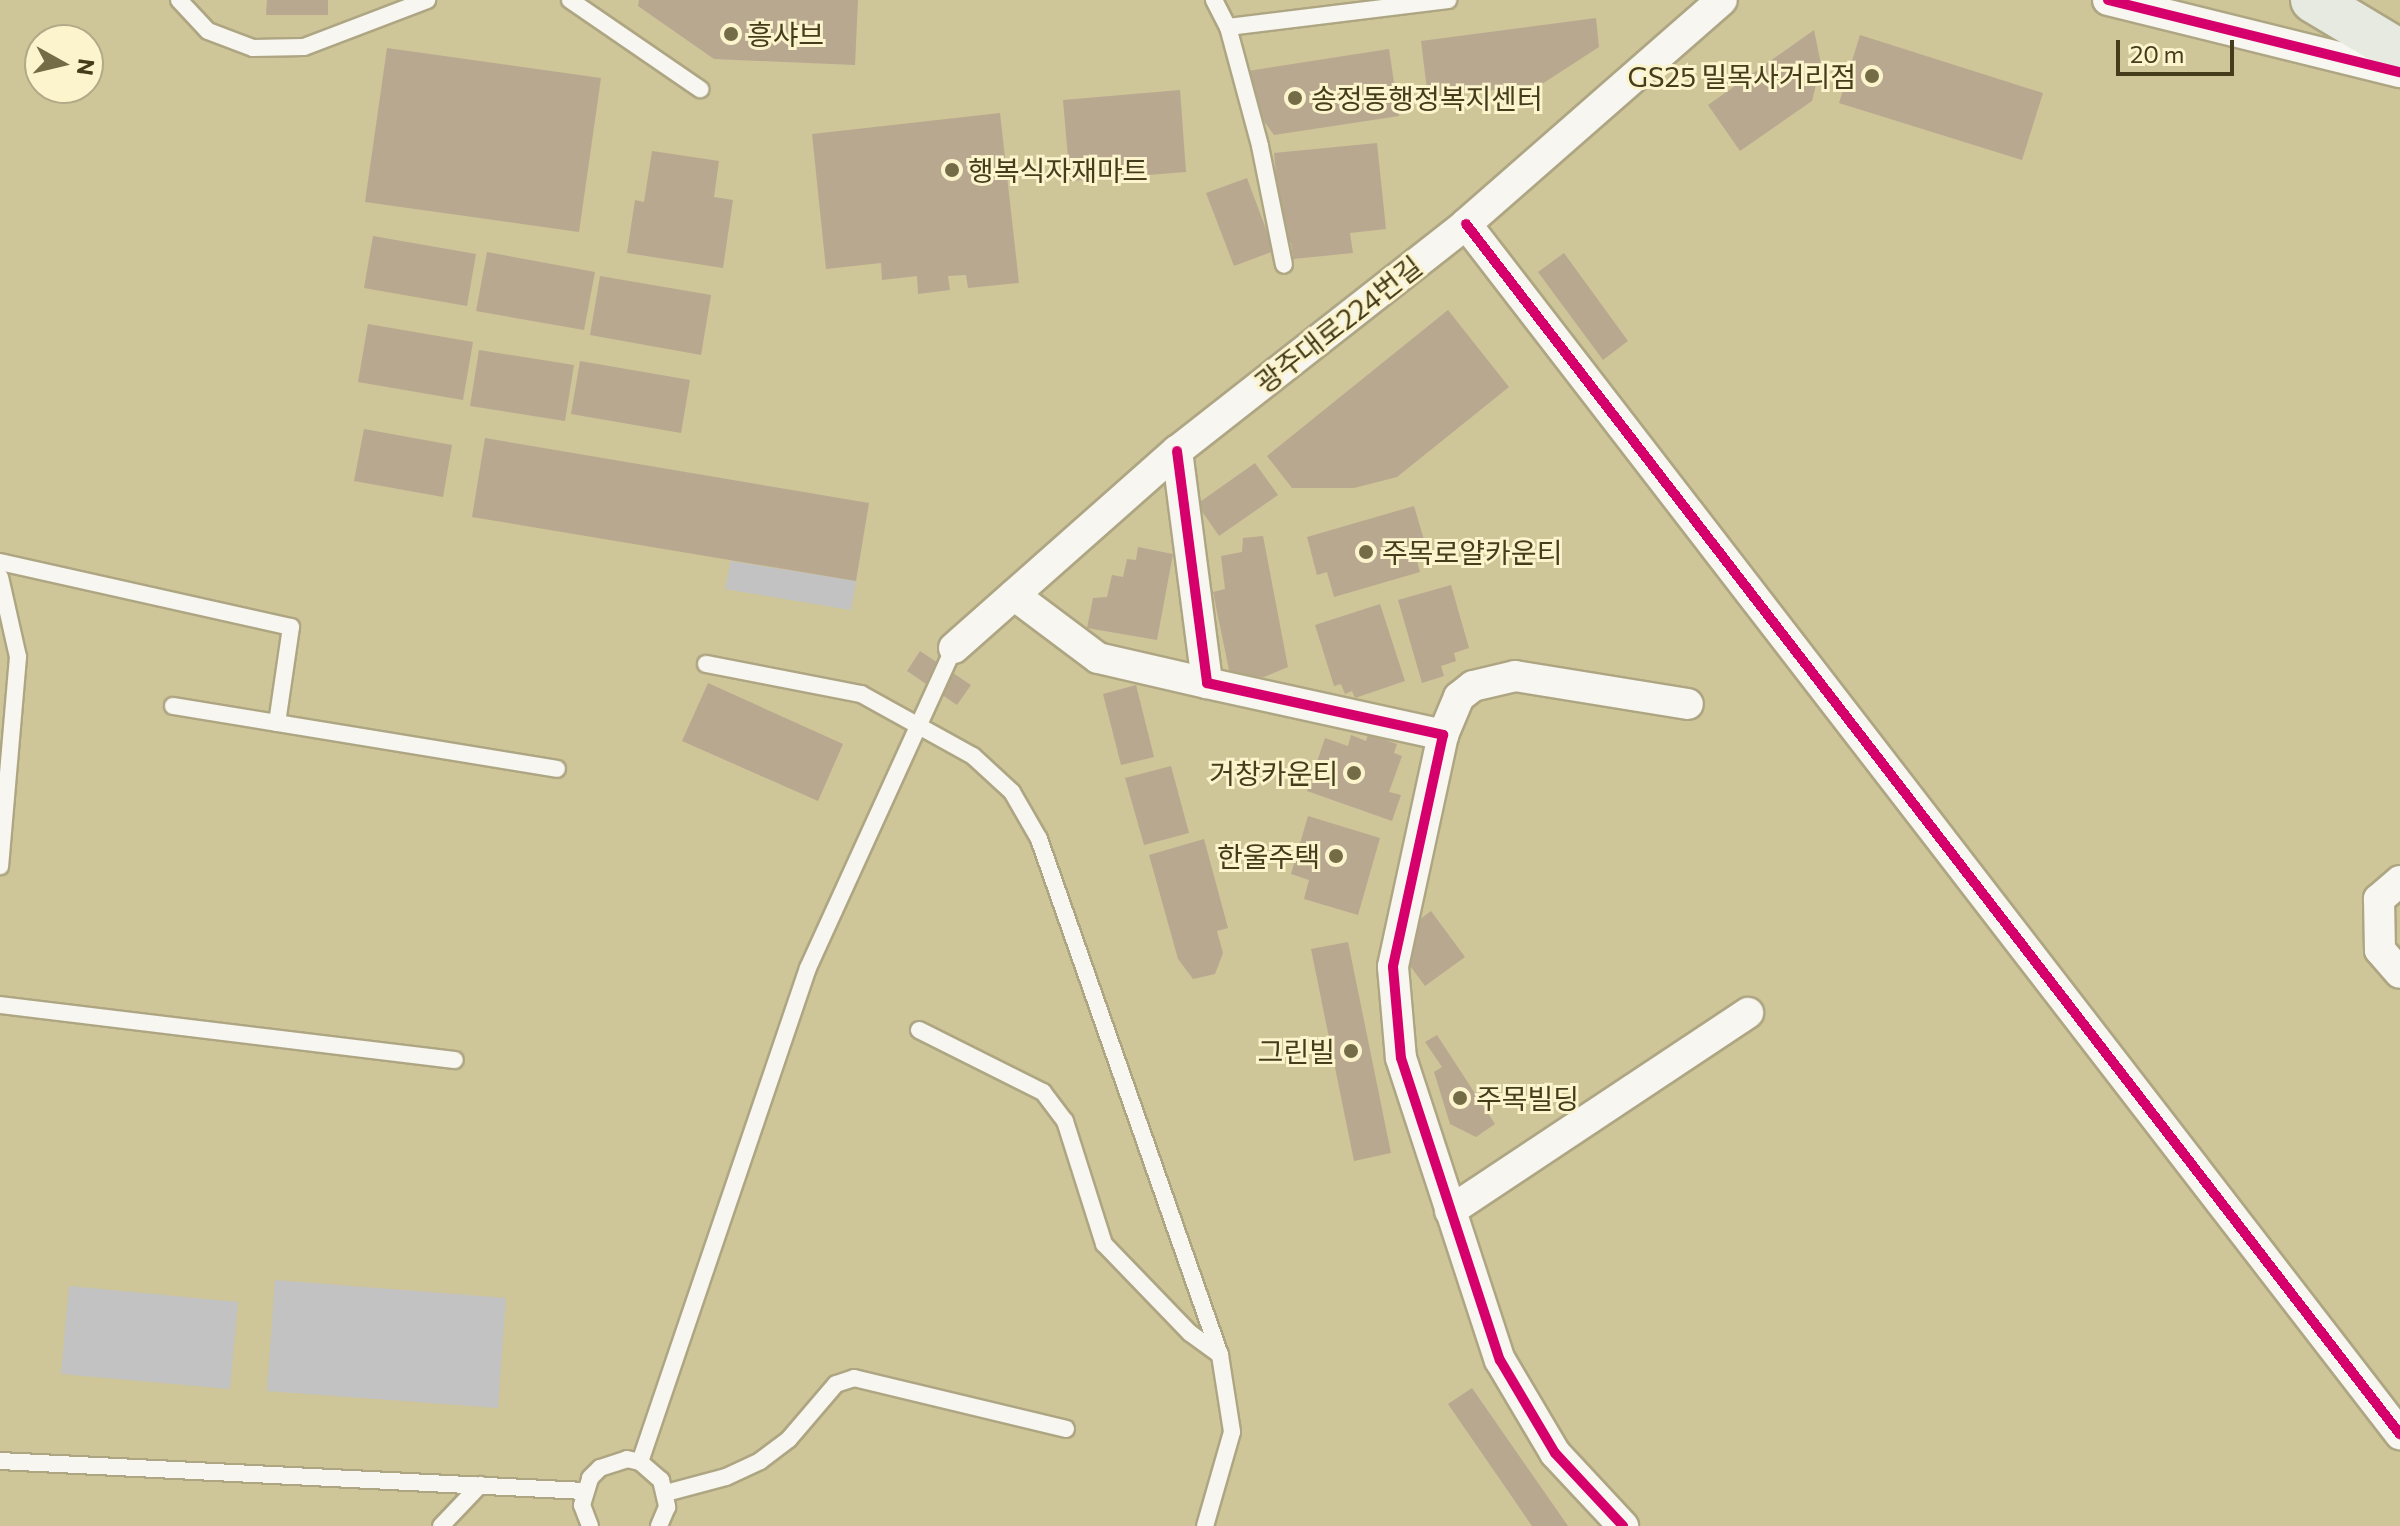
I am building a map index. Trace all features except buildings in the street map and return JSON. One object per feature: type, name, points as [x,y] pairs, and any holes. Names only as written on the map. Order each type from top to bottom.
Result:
[{"type":"street","name":"광주대로224번길","points":[[954,648],[1177,451],[1466,224],[1691,14],[1722,0]]},
{"type":"street","points":[[2108,0],[2400,72]]},
{"type":"street","points":[[2313,0],[2400,52]]},
{"type":"street","points":[[1466,224],[2400,1434]]},
{"type":"street","points":[[1177,451],[1207,683]]},
{"type":"street","points":[[1014,595],[1098,658],[1443,735]]},
{"type":"street","points":[[1623,1526],[1555,1453],[1500,1360],[1401,1058],[1393,967],[1443,735],[1459,697],[1473,686],[1515,676],[1688,704]]},
{"type":"street","points":[[2400,881],[2379,899],[2380,950],[2400,973]]},
{"type":"street","points":[[1450,1211],[1748,1013]]},
{"type":"lane","points":[[179,0],[208,31],[253,48],[304,47],[427,0]]},
{"type":"lane","points":[[570,0],[700,89]]},
{"type":"lane","points":[[1214,0],[1228,27],[1260,146],[1284,265]]},
{"type":"lane","points":[[1228,27],[1448,0]]},
{"type":"lane","points":[[0,562],[291,627],[277,723]]},
{"type":"lane","points":[[0,577],[18,657],[0,866]]},
{"type":"lane","points":[[640,1462],[808,968],[954,648]]},
{"type":"lane","points":[[706,664],[861,694],[973,756],[1012,792],[1039,839],[1220,1355],[1232,1432],[1205,1526]]},
{"type":"lane","points":[[173,706],[557,769]]},
{"type":"lane","points":[[0,1005],[455,1060]]},
{"type":"lane","points":[[919,1030],[1043,1092],[1065,1121],[1104,1244],[1190,1333],[1220,1355]]},
{"type":"lane","points":[[666,1493],[726,1477],[760,1461],[789,1439],[836,1384],[854,1378],[1066,1429]]},
{"type":"lane","points":[[590,1526],[582,1505],[584,1491],[600,1468],[627,1459],[640,1462],[661,1480],[667,1507],[659,1526]]},
{"type":"lane","points":[[0,1461],[584,1491]]},
{"type":"lane","points":[[441,1526],[480,1485]]},
{"type":"shaded area","points":[[731,561],[856,581],[851,610],[725,589]]},
{"type":"shaded area","points":[[275,1280],[506,1298],[498,1408],[267,1391]]},
{"type":"shaded area","points":[[69,1286],[238,1302],[230,1389],[61,1374]]},
{"type":"cycle path","points":[[2108,0],[2400,72]]},
{"type":"cycle path","points":[[1466,224],[2400,1434]]},
{"type":"cycle path","points":[[1177,451],[1207,683],[1443,735],[1393,967],[1401,1058],[1500,1360],[1555,1453],[1623,1526]]},
{"type":"place","name":"흥샤브","points":[[731,34]]},
{"type":"place","name":"GS25 밀목사거리점","points":[[1872,76]]},
{"type":"place","name":"송정동행정복지센터","points":[[1295,98]]},
{"type":"place","name":"행복식자재마트","points":[[952,170]]},
{"type":"place","name":"주목로얄카운티","points":[[1366,552]]},
{"type":"place","name":"거창카운티","points":[[1354,773]]},
{"type":"place","name":"한울주택","points":[[1336,856]]},
{"type":"place","name":"그린빌","points":[[1351,1051]]},
{"type":"place","name":"주목빌딩","points":[[1460,1098]]}]
